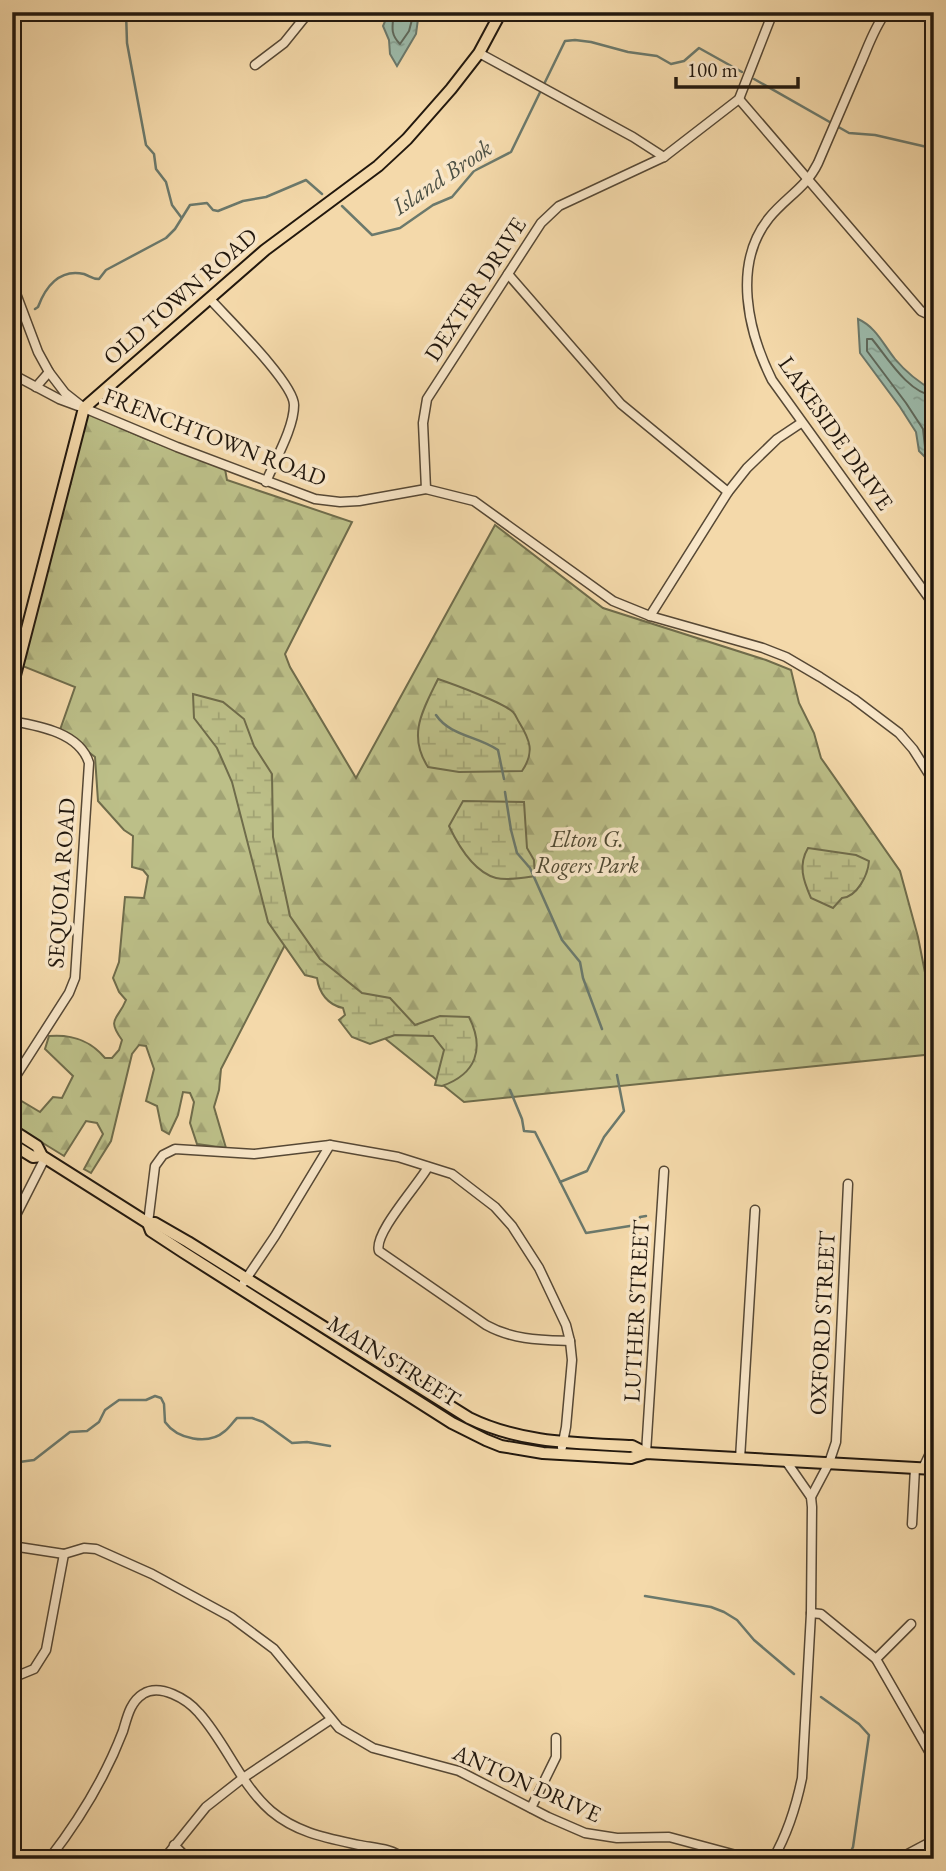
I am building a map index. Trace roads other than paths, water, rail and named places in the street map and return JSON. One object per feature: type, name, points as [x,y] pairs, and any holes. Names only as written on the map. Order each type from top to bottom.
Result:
[{"type":"main road","name":"OLD TOWN ROAD","points":[[84,408],[282,236],[378,166],[415,129],[480,53],[501,12]]},
{"type":"main road","points":[[12,687],[84,408]]},
{"type":"main road","name":"MAIN STREET","points":[[12,1129],[37,1146],[44,1157],[148,1223],[155,1223],[243,1283],[387,1374],[469,1418],[515,1436],[561,1448]]},
{"type":"main road","name":"MAIN STREET","points":[[12,1144],[33,1157],[44,1157]]},
{"type":"main road","name":"MAIN STREET","points":[[387,1374],[465,1430],[502,1446],[632,1446],[646,1453],[924,1468]]},
{"type":"main road","points":[[465,1430],[469,1418]]},
{"type":"street","points":[[255,65],[284,43],[309,12]]},
{"type":"street","name":"DEXTER DRIVE","points":[[426,489],[423,423],[427,399],[541,223],[559,206],[664,157],[738,99],[773,12]]},
{"type":"street","name":"LAKESIDE DRIVE","points":[[886,12],[869,44],[809,181],[772,215],[760,231],[752,254],[748,293],[752,328],[772,380],[934,605]]},
{"type":"street","points":[[480,53],[633,137],[664,157]]},
{"type":"street","points":[[738,99],[921,311],[934,317]]},
{"type":"street","points":[[508,274],[621,404],[728,492]]},
{"type":"street","name":"FRENCHTOWN ROAD","points":[[12,283],[38,352],[49,372],[65,393],[84,408],[301,495],[340,502],[426,489],[474,501],[602,595],[650,616],[763,648],[797,664],[855,699],[899,733],[934,782]]},
{"type":"street","points":[[210,299],[292,395],[294,402],[290,425],[266,482]]},
{"type":"street","points":[[36,387],[49,372]]},
{"type":"street","points":[[12,374],[69,404],[84,408]]},
{"type":"street","points":[[650,616],[728,492],[767,447],[802,423]]},
{"type":"street","name":"SEQUOIA ROAD","points":[[12,721],[62,735],[73,741],[86,754],[89,773],[75,978],[69,993],[12,1082]]},
{"type":"street","points":[[243,1283],[330,1145]]},
{"type":"street","points":[[148,1223],[155,1166],[168,1151],[182,1149],[254,1154],[330,1145],[398,1157],[443,1170],[462,1179],[512,1226],[539,1268],[566,1325],[572,1360],[561,1448]]},
{"type":"street","points":[[12,1223],[44,1157]]},
{"type":"street","points":[[428,1167],[384,1230],[377,1248],[387,1258],[494,1329],[512,1337],[570,1340]]},
{"type":"street","name":"LUTHER STREET","points":[[646,1453],[664,1171]]},
{"type":"street","name":"OXFORD STREET","points":[[811,1497],[830,1464],[836,1442],[848,1184]]},
{"type":"street","points":[[740,1459],[755,1210]]},
{"type":"street","points":[[912,1524],[924,1468],[934,1445]]},
{"type":"street","points":[[773,1859],[797,1803],[805,1757],[811,1613],[811,1497],[786,1461]]},
{"type":"street","name":"ANTON DRIVE","points":[[12,1546],[64,1554],[84,1548],[96,1549],[152,1574],[232,1617],[274,1649],[330,1720],[347,1734],[373,1748],[459,1771],[566,1825],[600,1837],[669,1837],[751,1859]]},
{"type":"street","points":[[12,1678],[27,1673],[39,1663],[46,1650],[64,1554]]},
{"type":"street","points":[[811,1613],[821,1614],[876,1659],[930,1743],[934,1760]]},
{"type":"street","points":[[876,1659],[911,1624]]},
{"type":"street","points":[[49,1859],[99,1785],[112,1760],[132,1705],[142,1694],[149,1691],[167,1692],[194,1708],[243,1778],[270,1810],[303,1831],[393,1852],[404,1859]]},
{"type":"street","points":[[164,1859],[198,1814],[243,1778],[330,1720]]},
{"type":"street","points":[[531,1808],[556,1757],[556,1738]]},
{"type":"street","points":[[898,1859],[934,1839]]},
{"type":"street","points":[[174,1845],[188,1859]]},
{"type":"water","points":[[389,12],[422,12],[416,34],[397,66],[390,54],[389,40],[383,26]]},
{"type":"water","points":[[858,319],[874,331],[903,368],[934,391],[934,466],[919,451],[916,432],[860,353]]},
{"type":"waterway","points":[[126,12],[127,43],[146,145],[154,154],[156,169],[166,182],[172,205],[181,217]]},
{"type":"waterway","name":"Island Brook","points":[[342,206],[372,235],[400,228],[433,205],[452,197],[474,171],[511,152],[565,41],[591,42],[628,52],[657,56],[671,64],[684,61],[699,48],[742,72]]},
{"type":"waterway","name":"Island Brook","points":[[754,79],[849,133],[875,135],[927,147],[934,157]]},
{"type":"waterway","name":"Island Brook","points":[[35,309],[49,287],[60,277],[75,273],[99,279],[106,270],[166,238],[190,205],[207,203],[213,210],[218,211],[243,201],[266,197],[306,180],[322,194]]},
{"type":"waterway","points":[[436,715],[456,732],[498,750],[504,779]]},
{"type":"waterway","points":[[505,792],[517,853],[530,868],[562,940],[580,962],[583,978],[602,1029]]},
{"type":"waterway","points":[[560,1182],[587,1171],[604,1137],[624,1111],[617,1075]]},
{"type":"waterway","points":[[510,1090],[524,1131],[535,1132],[586,1233],[636,1225],[640,1217],[646,1216]]},
{"type":"waterway","points":[[12,1463],[34,1460],[70,1432],[87,1431],[99,1422],[105,1410],[119,1400],[146,1400],[155,1396],[161,1398],[164,1404],[165,1422],[177,1433],[185,1436],[202,1439],[218,1436],[237,1418],[252,1418],[263,1422],[292,1443],[307,1442],[330,1446]]},
{"type":"waterway","points":[[645,1596],[711,1607],[724,1612],[737,1620],[754,1640],[794,1674]]},
{"type":"waterway","points":[[821,1697],[859,1724],[869,1735],[853,1847],[847,1859]]},
{"type":"park label","name":"Elton G. Rogers Park","points":[[587,852]]}]
